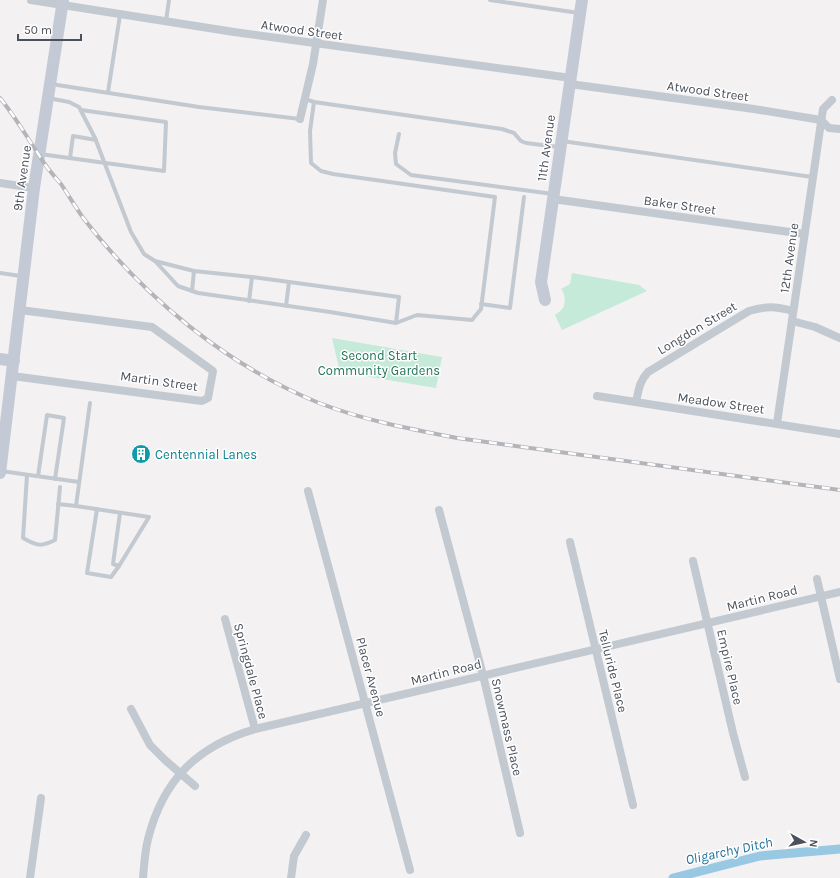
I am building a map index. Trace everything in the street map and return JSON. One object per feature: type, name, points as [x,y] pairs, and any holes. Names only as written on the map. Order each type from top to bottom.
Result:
[{"type":"main road","name":"11th Avenue","points":[[545,300],[541,282],[582,0]]},
{"type":"main road","name":"9th Avenue","points":[[0,472],[34,188],[63,3]]},
{"type":"main road","points":[[0,359],[14,361]]},
{"type":"street","name":"Atwood Street","points":[[32,0],[63,3],[120,14],[234,32],[754,109],[821,120],[829,128],[840,129]]},
{"type":"street","points":[[300,119],[316,43],[323,0]]},
{"type":"street","name":"12th Avenue","points":[[777,423],[821,120],[823,109],[832,100]]},
{"type":"street","points":[[0,183],[34,188]]},
{"type":"street","name":"Baker Street","points":[[553,197],[804,234]]},
{"type":"street","name":"Longdon Street","points":[[636,402],[641,380],[648,372],[749,311],[762,307],[775,306],[793,310]]},
{"type":"street","name":"Martin Street","points":[[12,376],[202,401],[208,398],[214,371],[152,327],[20,310]]},
{"type":"street","points":[[792,322],[815,327],[840,338]]},
{"type":"street","name":"Meadow Street","points":[[598,396],[840,434]]},
{"type":"street","name":"Placer Avenue","points":[[308,491],[410,870]]},
{"type":"street","name":"Snowmass Place","points":[[439,510],[483,675],[520,833]]},
{"type":"street","name":"Telluride Place","points":[[570,542],[633,805]]},
{"type":"street","name":"Empire Place","points":[[693,561],[733,733],[745,777]]},
{"type":"street","points":[[818,579],[840,679]]},
{"type":"street","name":"Martin Road","points":[[143,878],[148,840],[154,816],[165,794],[180,773],[197,756],[213,745],[236,734],[840,592]]},
{"type":"street","name":"Springdale Place","points":[[225,619],[255,729]]},
{"type":"street","points":[[131,709],[150,745],[164,760],[195,786]]},
{"type":"street","points":[[30,878],[41,798]]},
{"type":"street","points":[[291,878],[294,856],[306,835]]},
{"type":"lane","points":[[166,21],[169,0]]},
{"type":"lane","points":[[490,0],[580,13]]},
{"type":"lane","points":[[108,92],[120,14]]},
{"type":"lane","points":[[50,84],[207,108],[300,119]]},
{"type":"lane","points":[[48,98],[69,102],[79,107],[96,140],[131,232],[138,245],[144,254],[155,261],[178,286],[198,293],[396,323],[417,315],[472,320],[481,309],[495,197],[351,177],[321,171],[311,163],[310,131],[314,102]]},
{"type":"lane","points":[[305,99],[314,102],[502,129],[514,133],[521,141],[526,143],[561,144],[812,177]]},
{"type":"lane","points":[[40,154],[164,171],[166,122],[81,110]]},
{"type":"lane","points":[[399,134],[395,153],[396,164],[411,175],[553,197]]},
{"type":"lane","points":[[70,158],[73,136],[96,140]]},
{"type":"lane","points":[[481,304],[510,308],[524,197]]},
{"type":"lane","points":[[155,261],[194,271],[252,277],[399,297],[396,323]]},
{"type":"lane","points":[[192,291],[194,271]]},
{"type":"lane","points":[[0,273],[24,276]]},
{"type":"lane","points":[[249,301],[252,277]]},
{"type":"lane","points":[[286,306],[289,282]]},
{"type":"lane","points":[[76,506],[90,403]]},
{"type":"lane","points":[[38,476],[47,415],[64,418],[55,479]]},
{"type":"lane","points":[[0,472],[80,482]]},
{"type":"lane","points":[[27,475],[23,538],[38,546],[56,540],[60,487]]},
{"type":"lane","points":[[58,504],[97,509],[149,518],[111,577],[87,573],[97,509]]},
{"type":"lane","points":[[119,566],[113,564],[120,513]]},
{"type":"green space","points":[[572,273],[639,285],[647,291],[562,330],[555,315],[563,308],[565,298],[561,289],[570,284]]},
{"type":"green space","name":"Second Start Community Gardens","points":[[332,338],[442,357],[436,388],[340,372]]},
{"type":"waterway","name":"Oligarchy Ditch","points":[[673,878],[760,856],[840,849]]},
{"type":"railway","points":[[0,98],[16,119],[46,167],[61,184],[84,219],[133,276],[161,302],[220,349],[252,369],[319,403],[370,419],[457,438],[840,490]]},
{"type":"place","name":"Centennial Lanes","points":[[141,454]]}]
